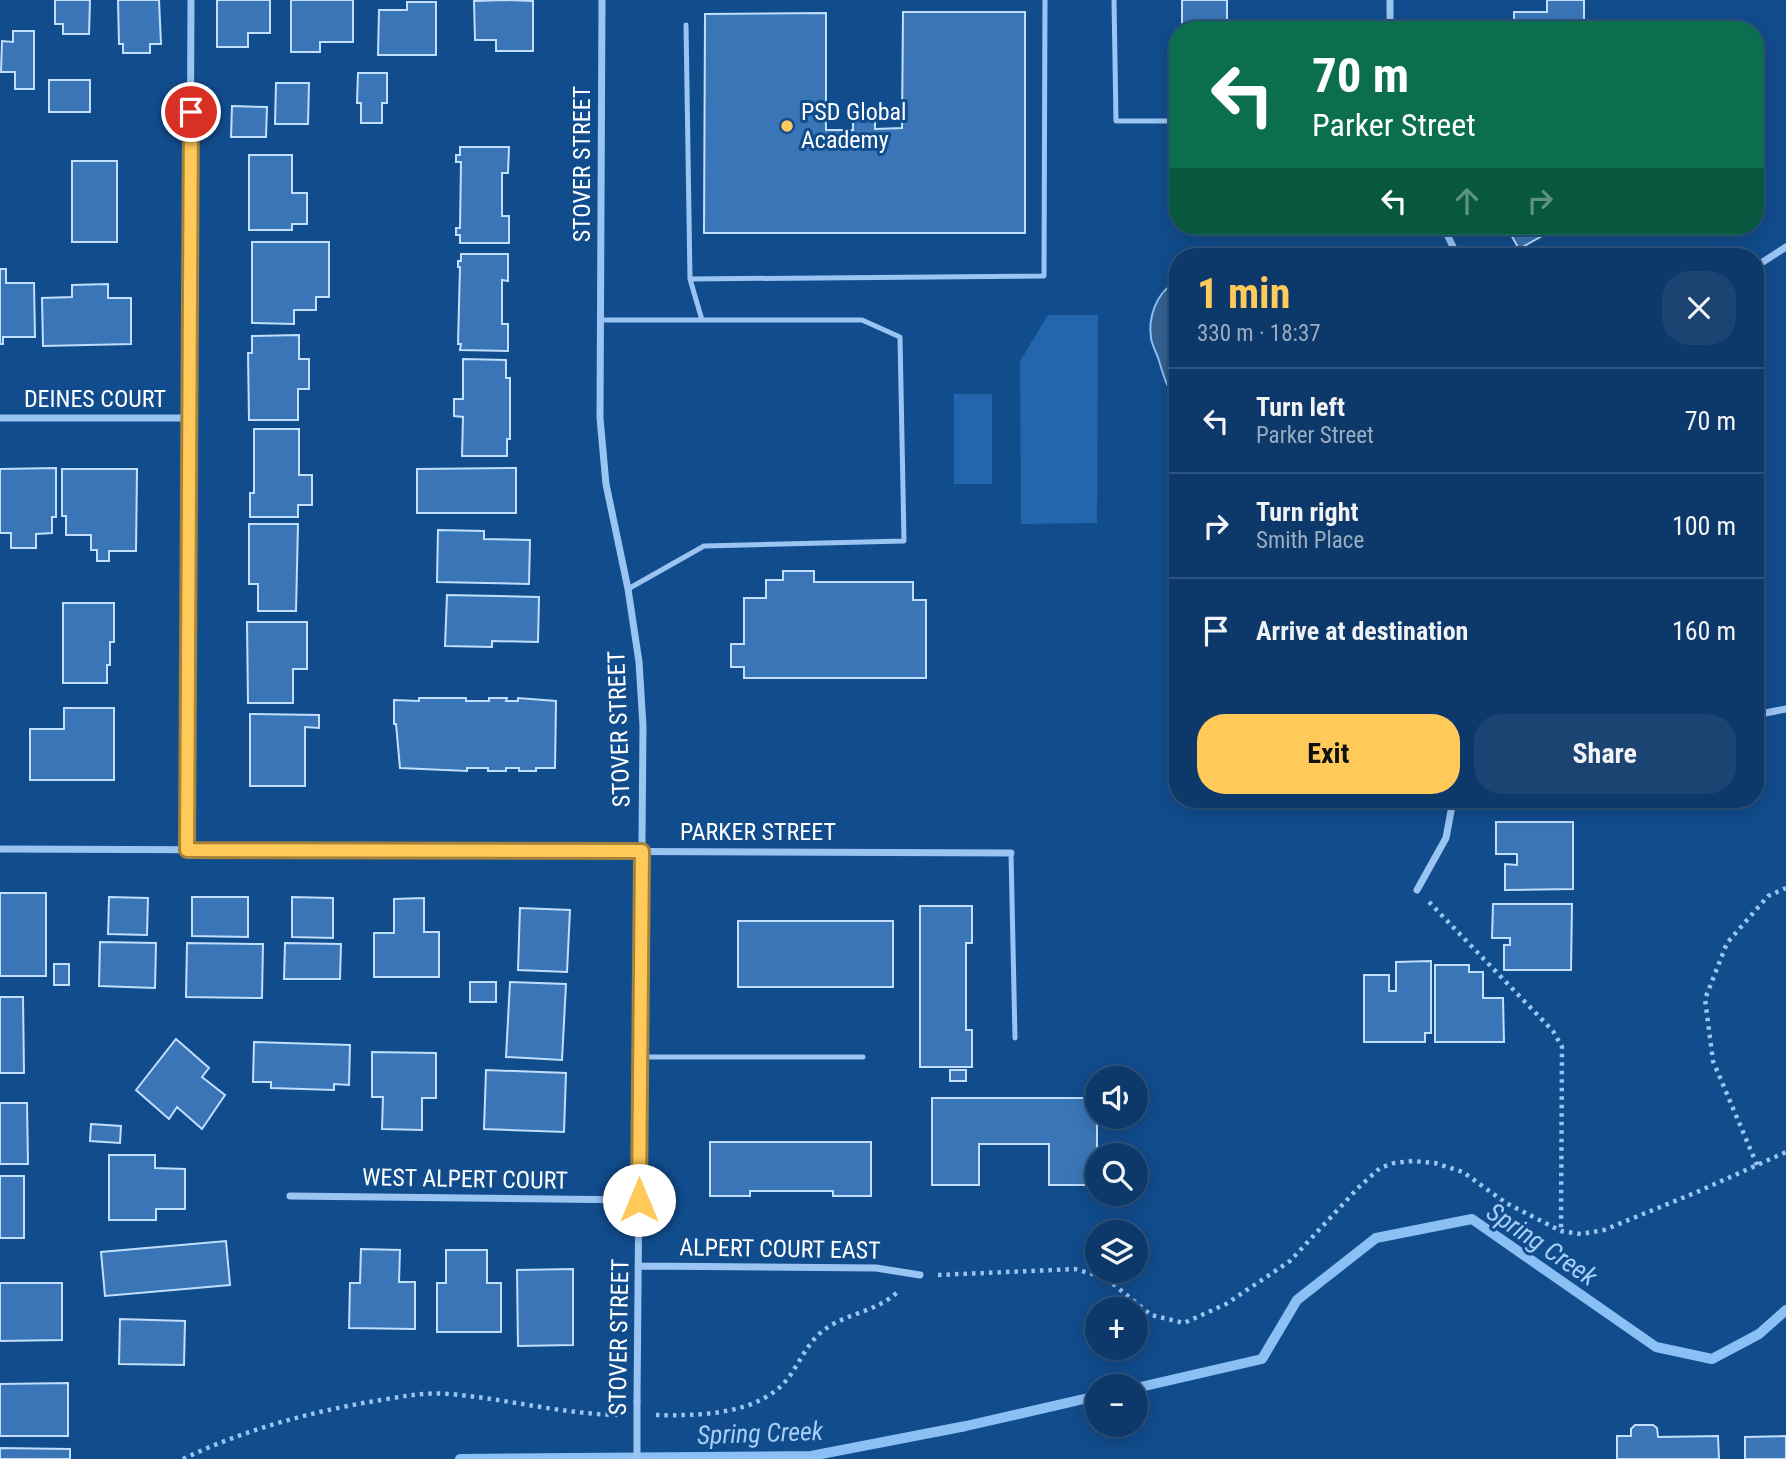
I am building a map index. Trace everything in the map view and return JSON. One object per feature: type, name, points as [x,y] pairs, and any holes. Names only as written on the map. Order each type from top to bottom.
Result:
[{"type":"street","points":[[187,850],[191,0]]},
{"type":"street","name":"STOVER STREET","points":[[602,0],[600,418],[606,484],[628,589],[639,662],[643,726],[637,1459]]},
{"type":"street","points":[[1390,0],[1390,21]]},
{"type":"street","points":[[1764,261],[1786,247]]},
{"type":"street","name":"DEINES COURT","points":[[0,418],[189,418]]},
{"type":"street","points":[[1764,713],[1786,709]]},
{"type":"street","points":[[1418,890],[1446,838],[1452,808]]},
{"type":"street","name":"PARKER STREET","points":[[0,849],[1011,853]]},
{"type":"street","name":"WEST ALPERT COURT","points":[[290,1196],[639,1200]]},
{"type":"street","name":"ALPERT COURT EAST","points":[[639,1266],[876,1268],[920,1275]]},
{"type":"lane","points":[[690,279],[1044,276],[1045,0]]},
{"type":"lane","points":[[1114,0],[1116,121],[1169,121]]},
{"type":"lane","points":[[686,25],[690,279],[702,320]]},
{"type":"lane","points":[[600,320],[862,320],[900,337],[904,541],[704,546],[628,589]]},
{"type":"lane","points":[[1011,853],[1015,1038]]},
{"type":"lane","points":[[640,1057],[863,1057]]},
{"type":"path","points":[[1757,1165],[1713,1061],[1705,999],[1727,943],[1768,896],[1786,888]]},
{"type":"path","points":[[1418,890],[1553,1031],[1562,1047],[1561,1231]]},
{"type":"path","points":[[645,1415],[685,1416],[745,1405],[769,1396],[788,1379],[812,1339],[827,1327],[883,1303],[920,1275],[1075,1269],[1106,1278],[1151,1315],[1184,1323],[1226,1304],[1290,1261],[1359,1187],[1380,1168],[1394,1163],[1435,1163],[1463,1172],[1506,1203],[1561,1231],[1580,1234],[1604,1230],[1786,1152]]},
{"type":"path","points":[[183,1459],[217,1443],[319,1411],[425,1393],[449,1394],[591,1415],[631,1415]]},
{"type":"shaded area","points":[[1169,287],[1169,389],[1150,330],[1158,300]]},
{"type":"shaded area","points":[[1048,315],[1098,315],[1097,523],[1021,524],[1020,361]]},
{"type":"shaded area","points":[[954,394],[992,394],[992,484],[954,484]]},
{"type":"building","points":[[55,0],[90,0],[89,34],[63,34],[63,24],[55,24]]},
{"type":"building","points":[[118,0],[159,0],[161,44],[150,44],[150,53],[123,53],[123,44],[119,44]]},
{"type":"building","points":[[217,0],[270,0],[270,33],[248,33],[248,47],[217,47]]},
{"type":"building","points":[[291,0],[353,0],[353,42],[320,42],[320,52],[291,52]]},
{"type":"building","points":[[1182,0],[1227,0],[1227,21],[1182,21]]},
{"type":"building","points":[[1547,0],[1584,0],[1584,21],[1514,21],[1514,12],[1547,12]]},
{"type":"building","points":[[474,1],[533,1],[533,51],[496,51],[496,40],[475,40]]},
{"type":"building","points":[[407,2],[436,2],[436,55],[378,55],[379,10],[407,10]]},
{"type":"building","points":[[903,12],[1025,12],[1025,233],[704,233],[705,14],[826,13],[826,130],[853,130],[853,120],[875,120],[875,129],[902,128]]},
{"type":"building","points":[[13,31],[34,31],[34,89],[15,89],[15,72],[1,72],[2,41],[13,42]]},
{"type":"building","points":[[358,73],[387,73],[387,103],[382,103],[382,123],[361,123],[361,103],[357,103]]},
{"type":"building","points":[[49,80],[90,80],[90,112],[49,112]]},
{"type":"building","points":[[276,83],[309,83],[308,124],[275,124]]},
{"type":"building","points":[[232,106],[267,107],[266,137],[231,137]]},
{"type":"building","points":[[460,147],[509,147],[508,173],[502,173],[502,216],[509,216],[509,243],[460,243],[456,228],[460,228],[461,162],[456,162],[456,155],[460,155]]},
{"type":"building","points":[[249,155],[292,155],[292,193],[307,193],[307,224],[292,224],[292,230],[249,230]]},
{"type":"building","points":[[72,161],[117,161],[117,242],[72,242]]},
{"type":"building","points":[[1511,235],[1544,235],[1521,248]]},
{"type":"building","points":[[252,242],[329,242],[329,297],[316,297],[316,310],[294,310],[294,324],[252,323]]},
{"type":"building","points":[[1369,247],[1429,247],[1429,248]]},
{"type":"building","points":[[461,254],[508,254],[508,281],[502,280],[502,324],[508,324],[508,351],[460,350],[458,261],[461,261]]},
{"type":"building","points":[[0,269],[6,269],[6,283],[34,283],[35,337],[3,337],[3,344],[0,344]]},
{"type":"building","points":[[108,284],[108,298],[131,298],[131,344],[43,346],[42,298],[72,297],[72,285]]},
{"type":"building","points":[[299,335],[299,359],[309,359],[309,389],[298,389],[298,420],[249,420],[248,353],[252,353],[252,336]]},
{"type":"building","points":[[463,359],[506,360],[506,378],[510,378],[510,439],[507,439],[507,456],[462,456],[463,417],[454,416],[454,399],[463,399]]},
{"type":"building","points":[[254,429],[299,429],[299,475],[312,475],[312,505],[298,505],[298,517],[250,517],[250,493],[254,493]]},
{"type":"building","points":[[56,468],[56,517],[52,517],[52,533],[36,534],[36,548],[11,548],[11,533],[0,533],[0,469]]},
{"type":"building","points":[[516,468],[516,513],[417,513],[417,469]]},
{"type":"building","points":[[62,469],[137,469],[136,551],[109,551],[109,561],[97,561],[97,550],[91,550],[91,535],[66,535],[66,516],[62,516]]},
{"type":"building","points":[[249,524],[298,524],[296,611],[258,611],[258,584],[249,584]]},
{"type":"building","points":[[438,530],[484,531],[484,539],[530,540],[529,584],[437,582]]},
{"type":"building","points":[[783,571],[814,571],[814,582],[913,582],[913,600],[926,600],[926,678],[744,678],[744,667],[731,667],[731,644],[744,644],[744,598],[766,598],[766,580],[783,580]]},
{"type":"building","points":[[447,595],[539,597],[538,642],[492,641],[492,647],[445,646]]},
{"type":"building","points":[[63,603],[114,603],[114,642],[110,642],[107,683],[63,683]]},
{"type":"building","points":[[247,622],[307,622],[307,669],[293,669],[293,703],[248,703]]},
{"type":"building","points":[[419,698],[489,701],[489,698],[507,698],[506,701],[518,701],[518,698],[556,701],[555,768],[519,771],[519,768],[506,768],[506,771],[488,771],[488,768],[467,768],[467,771],[400,768],[394,724],[394,700],[419,701]]},
{"type":"building","points":[[64,708],[114,708],[114,780],[30,780],[30,729],[64,729]]},
{"type":"building","points":[[250,714],[319,715],[319,728],[305,727],[305,786],[250,786]]},
{"type":"building","points":[[1496,822],[1573,822],[1573,889],[1505,890],[1505,864],[1517,865],[1517,854],[1496,854]]},
{"type":"building","points":[[0,893],[46,893],[46,976],[0,976]]},
{"type":"building","points":[[109,897],[148,898],[147,935],[108,934]]},
{"type":"building","points":[[192,897],[248,897],[248,937],[192,936]]},
{"type":"building","points":[[292,897],[333,898],[333,938],[292,937]]},
{"type":"building","points":[[424,898],[424,932],[439,932],[439,977],[374,977],[374,933],[394,933],[394,899]]},
{"type":"building","points":[[1493,904],[1572,904],[1571,970],[1504,970],[1504,945],[1510,945],[1510,938],[1492,938]]},
{"type":"building","points":[[920,906],[972,906],[972,943],[966,943],[966,1030],[972,1030],[972,1067],[920,1067]]},
{"type":"building","points":[[520,908],[570,910],[567,972],[518,970]]},
{"type":"building","points":[[738,921],[893,921],[893,987],[738,987]]},
{"type":"building","points":[[100,942],[156,943],[155,988],[99,986]]},
{"type":"building","points":[[187,943],[263,944],[262,998],[186,997]]},
{"type":"building","points":[[285,943],[341,944],[340,979],[284,979]]},
{"type":"building","points":[[1431,961],[1431,1033],[1425,1033],[1425,1042],[1364,1042],[1364,975],[1389,975],[1389,991],[1396,991],[1396,962]]},
{"type":"building","points":[[54,964],[69,964],[69,985],[54,985]]},
{"type":"building","points":[[1435,965],[1469,965],[1469,972],[1483,972],[1483,998],[1503,998],[1504,1042],[1435,1042]]},
{"type":"building","points":[[470,982],[496,982],[496,1002],[470,1002]]},
{"type":"building","points":[[510,982],[566,984],[562,1060],[506,1057]]},
{"type":"building","points":[[0,997],[23,997],[24,1073],[0,1073]]},
{"type":"building","points":[[176,1039],[209,1068],[202,1077],[225,1095],[202,1129],[177,1107],[169,1119],[136,1090]]},
{"type":"building","points":[[254,1042],[350,1045],[349,1085],[334,1084],[334,1090],[271,1088],[271,1082],[253,1082]]},
{"type":"building","points":[[372,1052],[436,1053],[436,1098],[422,1098],[422,1130],[382,1129],[383,1097],[372,1097]]},
{"type":"building","points":[[486,1070],[566,1073],[564,1132],[484,1129]]},
{"type":"building","points":[[950,1070],[966,1070],[966,1081],[950,1081]]},
{"type":"building","points":[[932,1098],[1085,1098],[1085,1129],[1097,1129],[1097,1143],[1085,1143],[1085,1185],[1049,1185],[1049,1144],[979,1144],[979,1185],[932,1185]]},
{"type":"building","points":[[0,1103],[27,1103],[28,1164],[0,1164]]},
{"type":"building","points":[[91,1124],[121,1126],[120,1143],[90,1141]]},
{"type":"building","points":[[710,1142],[871,1142],[871,1196],[833,1196],[833,1191],[750,1191],[750,1196],[710,1196]]},
{"type":"building","points":[[109,1155],[155,1155],[155,1168],[185,1169],[185,1209],[156,1209],[156,1220],[109,1220]]},
{"type":"building","points":[[0,1176],[24,1176],[24,1238],[0,1238]]},
{"type":"building","points":[[226,1241],[230,1285],[105,1296],[101,1252]]},
{"type":"building","points":[[361,1249],[400,1250],[399,1282],[415,1282],[415,1329],[349,1328],[350,1283],[360,1283]]},
{"type":"building","points":[[446,1250],[487,1250],[487,1283],[501,1283],[501,1332],[437,1332],[437,1283],[446,1283]]},
{"type":"building","points":[[573,1269],[573,1345],[518,1346],[517,1270]]},
{"type":"building","points":[[0,1283],[62,1283],[62,1340],[0,1341]]},
{"type":"building","points":[[120,1319],[185,1321],[184,1365],[119,1364]]},
{"type":"building","points":[[68,1383],[68,1436],[0,1436],[0,1384]]},
{"type":"building","points":[[1635,1425],[1653,1425],[1657,1428],[1658,1437],[1718,1436],[1719,1459],[1617,1459],[1617,1436],[1631,1436],[1631,1429]]},
{"type":"building","points":[[1786,1436],[1786,1459],[1745,1459],[1745,1437]]},
{"type":"building","points":[[0,1448],[70,1449],[70,1459],[0,1459]]},
{"type":"waterway","name":"Spring Creek","points":[[1148,1385],[1262,1359],[1297,1300],[1376,1238],[1472,1219],[1656,1347],[1712,1359],[1759,1334],[1786,1310]]},
{"type":"waterway","name":"Spring Creek","points":[[460,1459],[811,1456],[966,1426],[1085,1399]]},
{"type":"place","name":"PSD Global Academy","points":[[787,126]]},
{"type":"route","points":[[191,112],[187,850],[642,851],[639,1200]]}]
